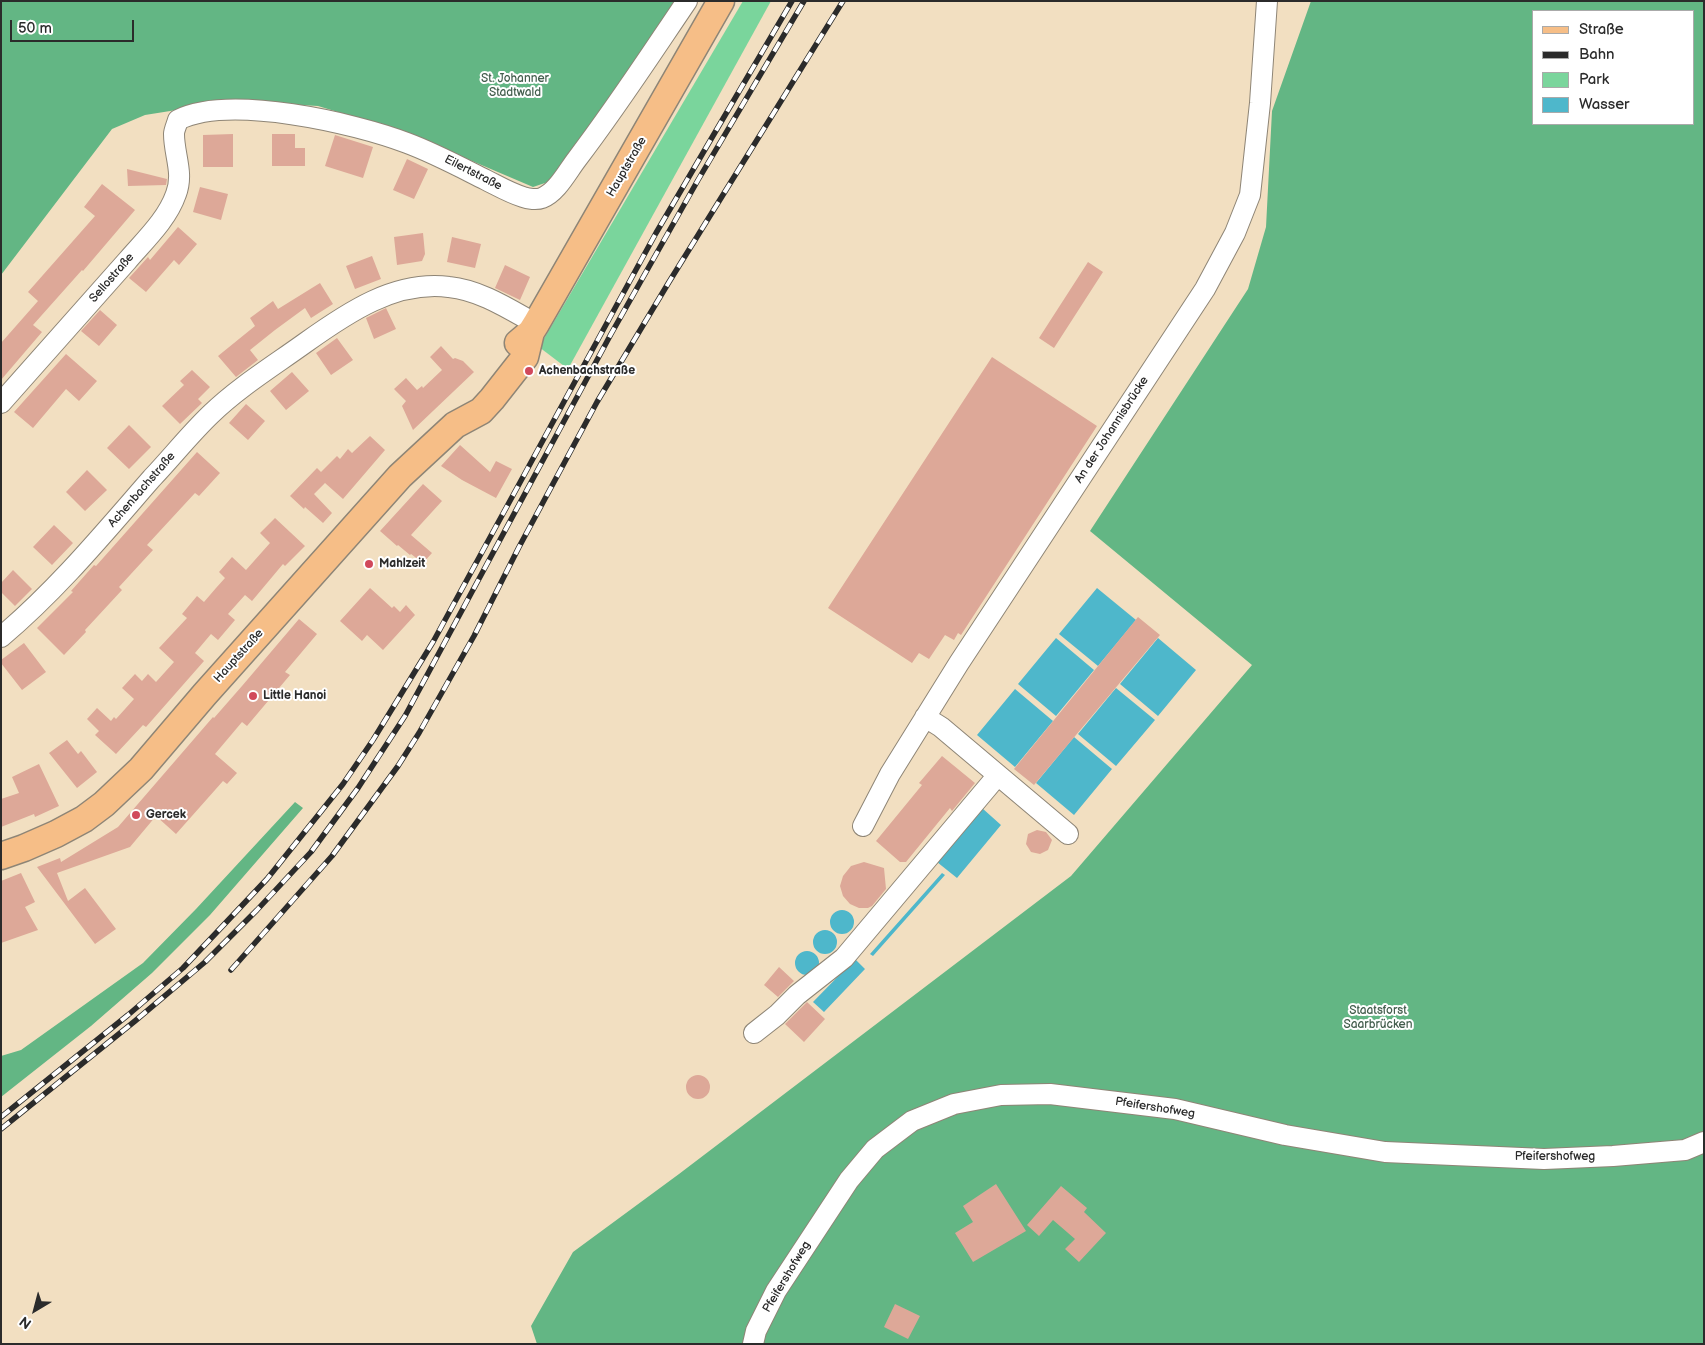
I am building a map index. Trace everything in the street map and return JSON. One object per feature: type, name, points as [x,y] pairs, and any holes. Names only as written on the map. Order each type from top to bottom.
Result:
[{"type":"main road","name":"Hauptstraße","points":[[1,856],[48,838],[84,819],[141,769],[205,694],[400,476],[455,425],[470,401],[512,348],[533,328],[721,1]]},
{"type":"street","name":"Eilertstraße","points":[[174,133],[178,120],[188,115],[205,112],[247,110],[288,113],[325,119],[406,142],[442,157],[525,198],[541,199],[553,191],[597,133],[688,1]]},
{"type":"street","name":"An der Johannisbrücke","points":[[863,826],[890,774],[958,663],[1205,289],[1235,233],[1250,195],[1260,103],[1267,1]]},
{"type":"street","name":"Sellostraße","points":[[1,403],[110,280],[169,208],[176,195],[180,181],[180,168],[174,133]]},
{"type":"street","name":"Achenbachstraße","points":[[1,637],[37,606],[213,412],[338,319],[373,300],[400,290],[424,287],[449,287],[477,294],[506,307],[533,328]]},
{"type":"street","points":[[925,718],[941,727],[1068,834]]},
{"type":"street","points":[[808,997],[844,958],[998,775]]},
{"type":"street","points":[[754,1033],[777,1015],[796,995],[844,958]]},
{"type":"street","name":"Pfeifershofweg","points":[[753,1344],[756,1331],[776,1291],[849,1180],[875,1149],[912,1121],[954,1104],[1001,1095],[1050,1094],[1175,1109],[1285,1135],[1385,1152],[1544,1159],[1685,1150],[1704,1142]]},
{"type":"green space","name":"St. Johanner Stadtwald","points":[[1,1],[678,1],[551,181],[533,187],[404,132],[318,106],[233,101],[145,115],[112,129],[1,275]]},
{"type":"green space","points":[[743,1],[771,1],[568,369],[539,347]]},
{"type":"green space","name":"Staatsforst Saarbrücken","points":[[1311,1],[1704,1],[1704,1344],[537,1344],[531,1326],[573,1252],[679,1174],[1071,876],[1252,665],[1090,531],[1248,289],[1266,227],[1272,111]]},
{"type":"green space","points":[[295,802],[303,808],[210,915],[152,973],[91,1026],[1,1097],[1,1056],[21,1050],[143,963]]},
{"type":"water","points":[[1097,588],[1136,620],[1098,666],[1059,634]]},
{"type":"water","points":[[1056,638],[1094,670],[1056,716],[1018,684]]},
{"type":"water","points":[[1158,638],[1196,670],[1158,716],[1120,684]]},
{"type":"water","points":[[1116,688],[1155,720],[1116,766],[1078,734]]},
{"type":"water","points":[[1015,689],[1053,721],[1015,767],[977,735]]},
{"type":"water","points":[[1074,737],[1112,769],[1074,815],[1036,783]]},
{"type":"water","points":[[982,808],[1001,825],[957,878],[937,862]]},
{"type":"water","points":[[942,873],[945,875],[873,956],[870,954]]},
{"type":"water","points":[[842,910],[851,913],[854,922],[851,931],[842,934],[833,931],[830,922],[833,913]]},
{"type":"water","points":[[825,930],[834,933],[837,942],[834,951],[825,954],[816,951],[813,942],[816,933]]},
{"type":"water","points":[[807,951],[812,952],[818,958],[818,968],[812,974],[807,975],[802,974],[796,968],[795,963],[796,958],[802,952]]},
{"type":"water","points":[[855,959],[865,969],[824,1012],[813,1002]]},
{"type":"building","points":[[233,134],[233,167],[203,167],[203,135]]},
{"type":"building","points":[[272,134],[295,134],[295,148],[305,148],[305,166],[272,166]]},
{"type":"building","points":[[335,135],[373,147],[363,178],[325,166]]},
{"type":"building","points":[[407,159],[428,169],[414,199],[393,190]]},
{"type":"building","points":[[127,169],[167,179],[166,185],[128,186]]},
{"type":"building","points":[[102,184],[135,210],[83,271],[33,325],[42,332],[1,380],[1,343],[38,301],[28,292],[95,216],[84,207]]},
{"type":"building","points":[[200,187],[228,194],[221,220],[193,212]]},
{"type":"building","points":[[178,227],[197,244],[179,265],[174,260],[146,292],[129,278],[148,257],[150,260]]},
{"type":"building","points":[[423,233],[425,254],[422,261],[397,265],[394,237]]},
{"type":"building","points":[[452,237],[481,244],[475,268],[447,262]]},
{"type":"building","points":[[372,256],[381,279],[355,289],[346,266]]},
{"type":"building","points":[[1088,262],[1103,272],[1054,348],[1039,338]]},
{"type":"building","points":[[505,265],[530,277],[520,300],[495,288]]},
{"type":"building","points":[[320,283],[333,304],[311,318],[305,308],[275,330],[250,350],[258,360],[236,377],[218,356],[255,326],[250,318],[273,301],[278,309]]},
{"type":"building","points":[[386,308],[396,329],[374,339],[366,318]]},
{"type":"building","points":[[100,310],[117,325],[99,346],[81,331]]},
{"type":"building","points":[[337,338],[353,360],[331,375],[316,353]]},
{"type":"building","points":[[441,346],[453,359],[463,361],[474,372],[413,430],[402,406],[406,401],[394,389],[406,378],[417,390],[422,386],[423,388],[442,370],[430,357]]},
{"type":"building","points":[[66,354],[97,381],[79,401],[66,389],[33,428],[14,412]]},
{"type":"building","points":[[992,357],[1097,426],[961,635],[958,633],[954,640],[945,635],[929,659],[919,653],[912,663],[828,608]]},
{"type":"building","points":[[192,370],[210,387],[198,399],[202,403],[180,424],[162,406],[184,385],[180,381]]},
{"type":"building","points":[[292,372],[309,391],[286,410],[270,391]]},
{"type":"building","points":[[246,404],[265,421],[248,440],[229,423]]},
{"type":"building","points":[[129,425],[151,447],[129,469],[107,448]]},
{"type":"building","points":[[370,436],[385,450],[343,499],[325,483],[314,494],[332,513],[323,523],[290,496],[317,468],[321,472],[337,456],[340,459],[348,449],[352,453]]},
{"type":"building","points":[[460,445],[490,472],[496,461],[512,469],[496,498],[462,480],[441,466]]},
{"type":"building","points":[[197,452],[220,473],[199,496],[195,493],[147,545],[153,550],[119,587],[122,590],[64,655],[37,628],[73,592],[71,591],[94,565],[96,566]]},
{"type":"building","points":[[87,470],[107,490],[85,511],[66,492]]},
{"type":"building","points":[[423,484],[442,501],[411,535],[432,553],[423,563],[397,546],[380,531]]},
{"type":"building","points":[[275,518],[305,546],[285,566],[283,564],[252,601],[245,595],[228,614],[235,620],[218,640],[211,634],[195,653],[204,661],[146,727],[143,725],[116,754],[95,735],[99,731],[87,719],[97,708],[111,721],[114,717],[116,719],[134,699],[122,688],[135,674],[142,681],[148,674],[156,682],[174,662],[159,648],[187,618],[182,614],[197,596],[204,602],[225,578],[219,572],[232,557],[246,570],[270,543],[260,533]]},
{"type":"building","points":[[54,525],[73,543],[52,565],[33,547]]},
{"type":"building","points":[[13,570],[32,589],[15,606],[1,592],[1,583]]},
{"type":"building","points":[[370,588],[392,608],[394,606],[400,612],[406,605],[415,615],[383,650],[367,635],[362,641],[340,621]]},
{"type":"building","points":[[1138,617],[1160,635],[1034,785],[1014,769]]},
{"type":"building","points":[[299,619],[317,634],[285,672],[290,675],[247,726],[242,722],[215,754],[237,773],[227,784],[223,781],[176,834],[156,816],[130,847],[57,873],[68,901],[85,888],[116,929],[95,944],[37,867],[60,858],[61,862],[118,827]]},
{"type":"building","points":[[24,643],[46,672],[22,690],[1,663],[1,660]]},
{"type":"building","points":[[67,740],[78,754],[81,751],[97,772],[77,788],[49,753]]},
{"type":"building","points":[[942,756],[975,783],[952,811],[950,808],[906,862],[900,862],[876,841],[922,785],[919,783]]},
{"type":"building","points":[[39,764],[59,806],[35,817],[34,814],[1,827],[1,799],[19,793],[12,777]]},
{"type":"building","points":[[1037,830],[1046,832],[1052,840],[1048,850],[1040,854],[1031,852],[1026,844],[1028,834]]},
{"type":"building","points":[[864,862],[884,868],[886,889],[872,906],[859,908],[850,904],[843,896],[840,886],[843,876],[851,866]]},
{"type":"building","points":[[21,873],[35,902],[25,907],[38,930],[1,943],[1,881]]},
{"type":"building","points":[[779,967],[794,981],[778,997],[764,985]]},
{"type":"building","points":[[807,1002],[825,1019],[804,1042],[785,1024]]},
{"type":"building","points":[[698,1075],[707,1078],[710,1087],[707,1096],[698,1099],[689,1096],[686,1087],[689,1078]]},
{"type":"building","points":[[996,1184],[1026,1231],[973,1262],[955,1233],[973,1222],[963,1206]]},
{"type":"building","points":[[1061,1186],[1087,1208],[1084,1212],[1106,1233],[1079,1262],[1065,1249],[1075,1239],[1053,1220],[1039,1236],[1027,1225]]},
{"type":"building","points":[[895,1304],[920,1316],[908,1339],[884,1327]]},
{"type":"railway","points":[[1,1117],[128,1015],[183,968],[267,879],[343,784],[373,740],[433,642],[656,233],[792,1]]},
{"type":"railway","points":[[1,1129],[205,962],[311,852],[358,788],[405,716],[611,334],[698,180],[804,1]]},
{"type":"railway","points":[[231,970],[332,856],[398,766],[419,733],[474,636],[519,547],[597,402],[843,1]]},
{"type":"place","name":"Achenbachstraße","points":[[529,371]]},
{"type":"place","name":"Mahlzeit","points":[[369,564]]},
{"type":"place","name":"Little Hanoi","points":[[253,696]]},
{"type":"place","name":"Gercek","points":[[136,815]]}]
